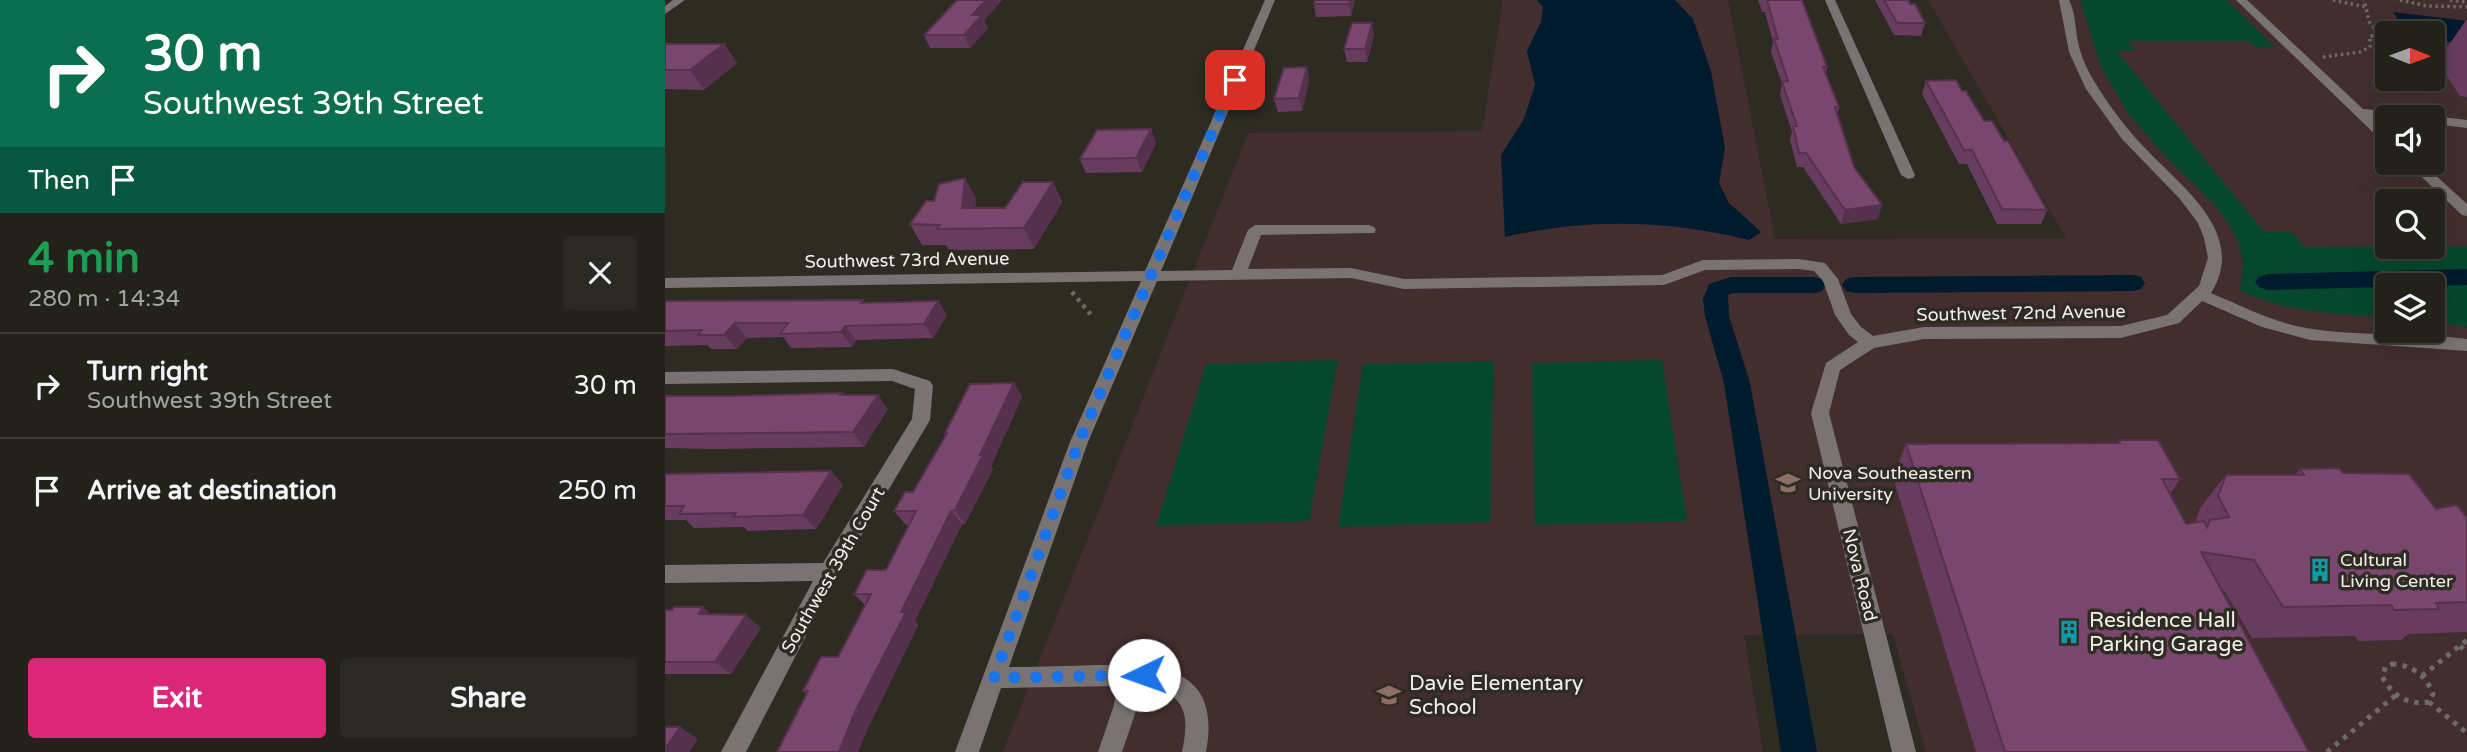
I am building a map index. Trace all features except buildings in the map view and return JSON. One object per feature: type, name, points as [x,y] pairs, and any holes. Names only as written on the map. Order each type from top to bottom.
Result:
[{"type":"street","points":[[665,11],[680,0]]},
{"type":"street","points":[[967,752],[1079,442],[1271,0]]},
{"type":"street","points":[[1830,0],[1907,175]]},
{"type":"street","points":[[2064,0],[2068,7],[2073,47],[2095,93],[2137,148],[2200,214],[2211,236],[2216,255],[2213,276],[2202,296],[2279,327],[2310,334],[2395,337],[2467,345]]},
{"type":"street","points":[[2241,0],[2375,127]]},
{"type":"street","points":[[2359,112],[2375,114]]},
{"type":"street","points":[[2445,121],[2467,124]]},
{"type":"street","points":[[2427,175],[2467,212]]},
{"type":"street","points":[[1239,273],[1255,230],[1369,230]]},
{"type":"street","name":"Southwest 73rd Avenue","points":[[665,283],[1239,273],[1351,273],[1404,284],[1664,280],[1693,268],[1716,264],[1812,265],[1826,272],[1843,315],[1855,331],[1868,341]]},
{"type":"street","name":"Southwest 72nd Avenue","points":[[1837,360],[1868,341],[1898,335],[2122,331],[2166,321],[2187,311],[2202,296]]},
{"type":"street","name":"Nova Road","points":[[1837,360],[1828,371],[1821,389],[1820,413],[1904,752]]},
{"type":"street","name":"Southwest 39th Court","points":[[665,378],[893,375],[925,386],[921,419],[829,572],[733,752]]},
{"type":"street","points":[[665,575],[829,572]]},
{"type":"street","points":[[1110,752],[1132,676]]},
{"type":"street","points":[[994,678],[1165,678],[1181,687],[1193,702],[1198,721],[1193,752]]},
{"type":"path","points":[[2333,0],[2366,7]]},
{"type":"path","points":[[2307,63],[2332,53],[2368,51],[2370,36],[2383,35],[2371,27],[2365,17],[2364,0]]},
{"type":"path","points":[[2400,0],[2443,6],[2467,4]]},
{"type":"path","points":[[2435,0],[2443,6]]},
{"type":"path","points":[[2450,0],[2467,4]]},
{"type":"path","points":[[2422,676],[2467,640]]},
{"type":"path","points":[[2460,646],[2467,652]]},
{"type":"path","points":[[2429,702],[2433,694],[2422,676],[2398,664],[2386,666],[2382,676],[2396,695],[2411,703],[2429,702],[2467,733]]},
{"type":"path","points":[[2327,752],[2396,695]]},
{"type":"shaded area","name":"Nova Southeastern University","points":[[1503,0],[1728,0],[1775,239],[2066,238],[1928,0],[2467,0],[2467,752],[1926,752],[1893,634],[1744,635],[1763,752],[1003,752],[1248,133],[1482,131]]},
{"type":"green space","points":[[2080,0],[2226,0],[2275,47],[2256,47],[2249,41],[2128,41],[2135,51],[2117,51],[2264,232],[2292,232],[2304,247],[2375,247],[2375,259],[2445,259],[2445,246],[2467,246],[2467,327],[2445,324],[2445,273],[2375,273],[2375,317],[2296,309],[2240,291],[2243,265],[2239,243],[2228,223],[2213,203],[2165,156],[2127,112],[2101,67]]},
{"type":"green space","points":[[1338,360],[1309,521],[1156,526],[1206,364]]},
{"type":"green space","points":[[1662,360],[1687,521],[1535,525],[1532,363]]},
{"type":"green space","points":[[1494,361],[1490,522],[1338,527],[1363,364]]},
{"type":"water","points":[[1537,0],[1675,0],[1693,19],[1711,71],[1725,148],[1719,183],[1729,203],[1761,232],[1749,240],[1689,228],[1597,224],[1505,237],[1501,155],[1524,119],[1535,85],[1527,51],[1541,22],[1543,7]]},
{"type":"water","points":[[2393,12],[2467,21],[2467,44],[2445,41],[2445,21],[2399,21]]},
{"type":"waterway","points":[[2267,282],[2467,277]]},
{"type":"waterway","points":[[1854,285],[2133,283]]},
{"type":"waterway","points":[[1799,752],[1737,383],[1717,316],[1715,299],[1717,290],[1731,285],[1814,285]]},
{"type":"place","name":"Nova Southeastern University","points":[[1788,483]]},
{"type":"place","name":"Cultural Living Center","points":[[2320,570]]},
{"type":"place","name":"Residence Hall Parking Garage","points":[[2069,632]]},
{"type":"place","name":"Davie Elementary School","points":[[1389,695]]},
{"type":"route","points":[[1144,675],[994,678],[1079,442],[1235,80]]}]
